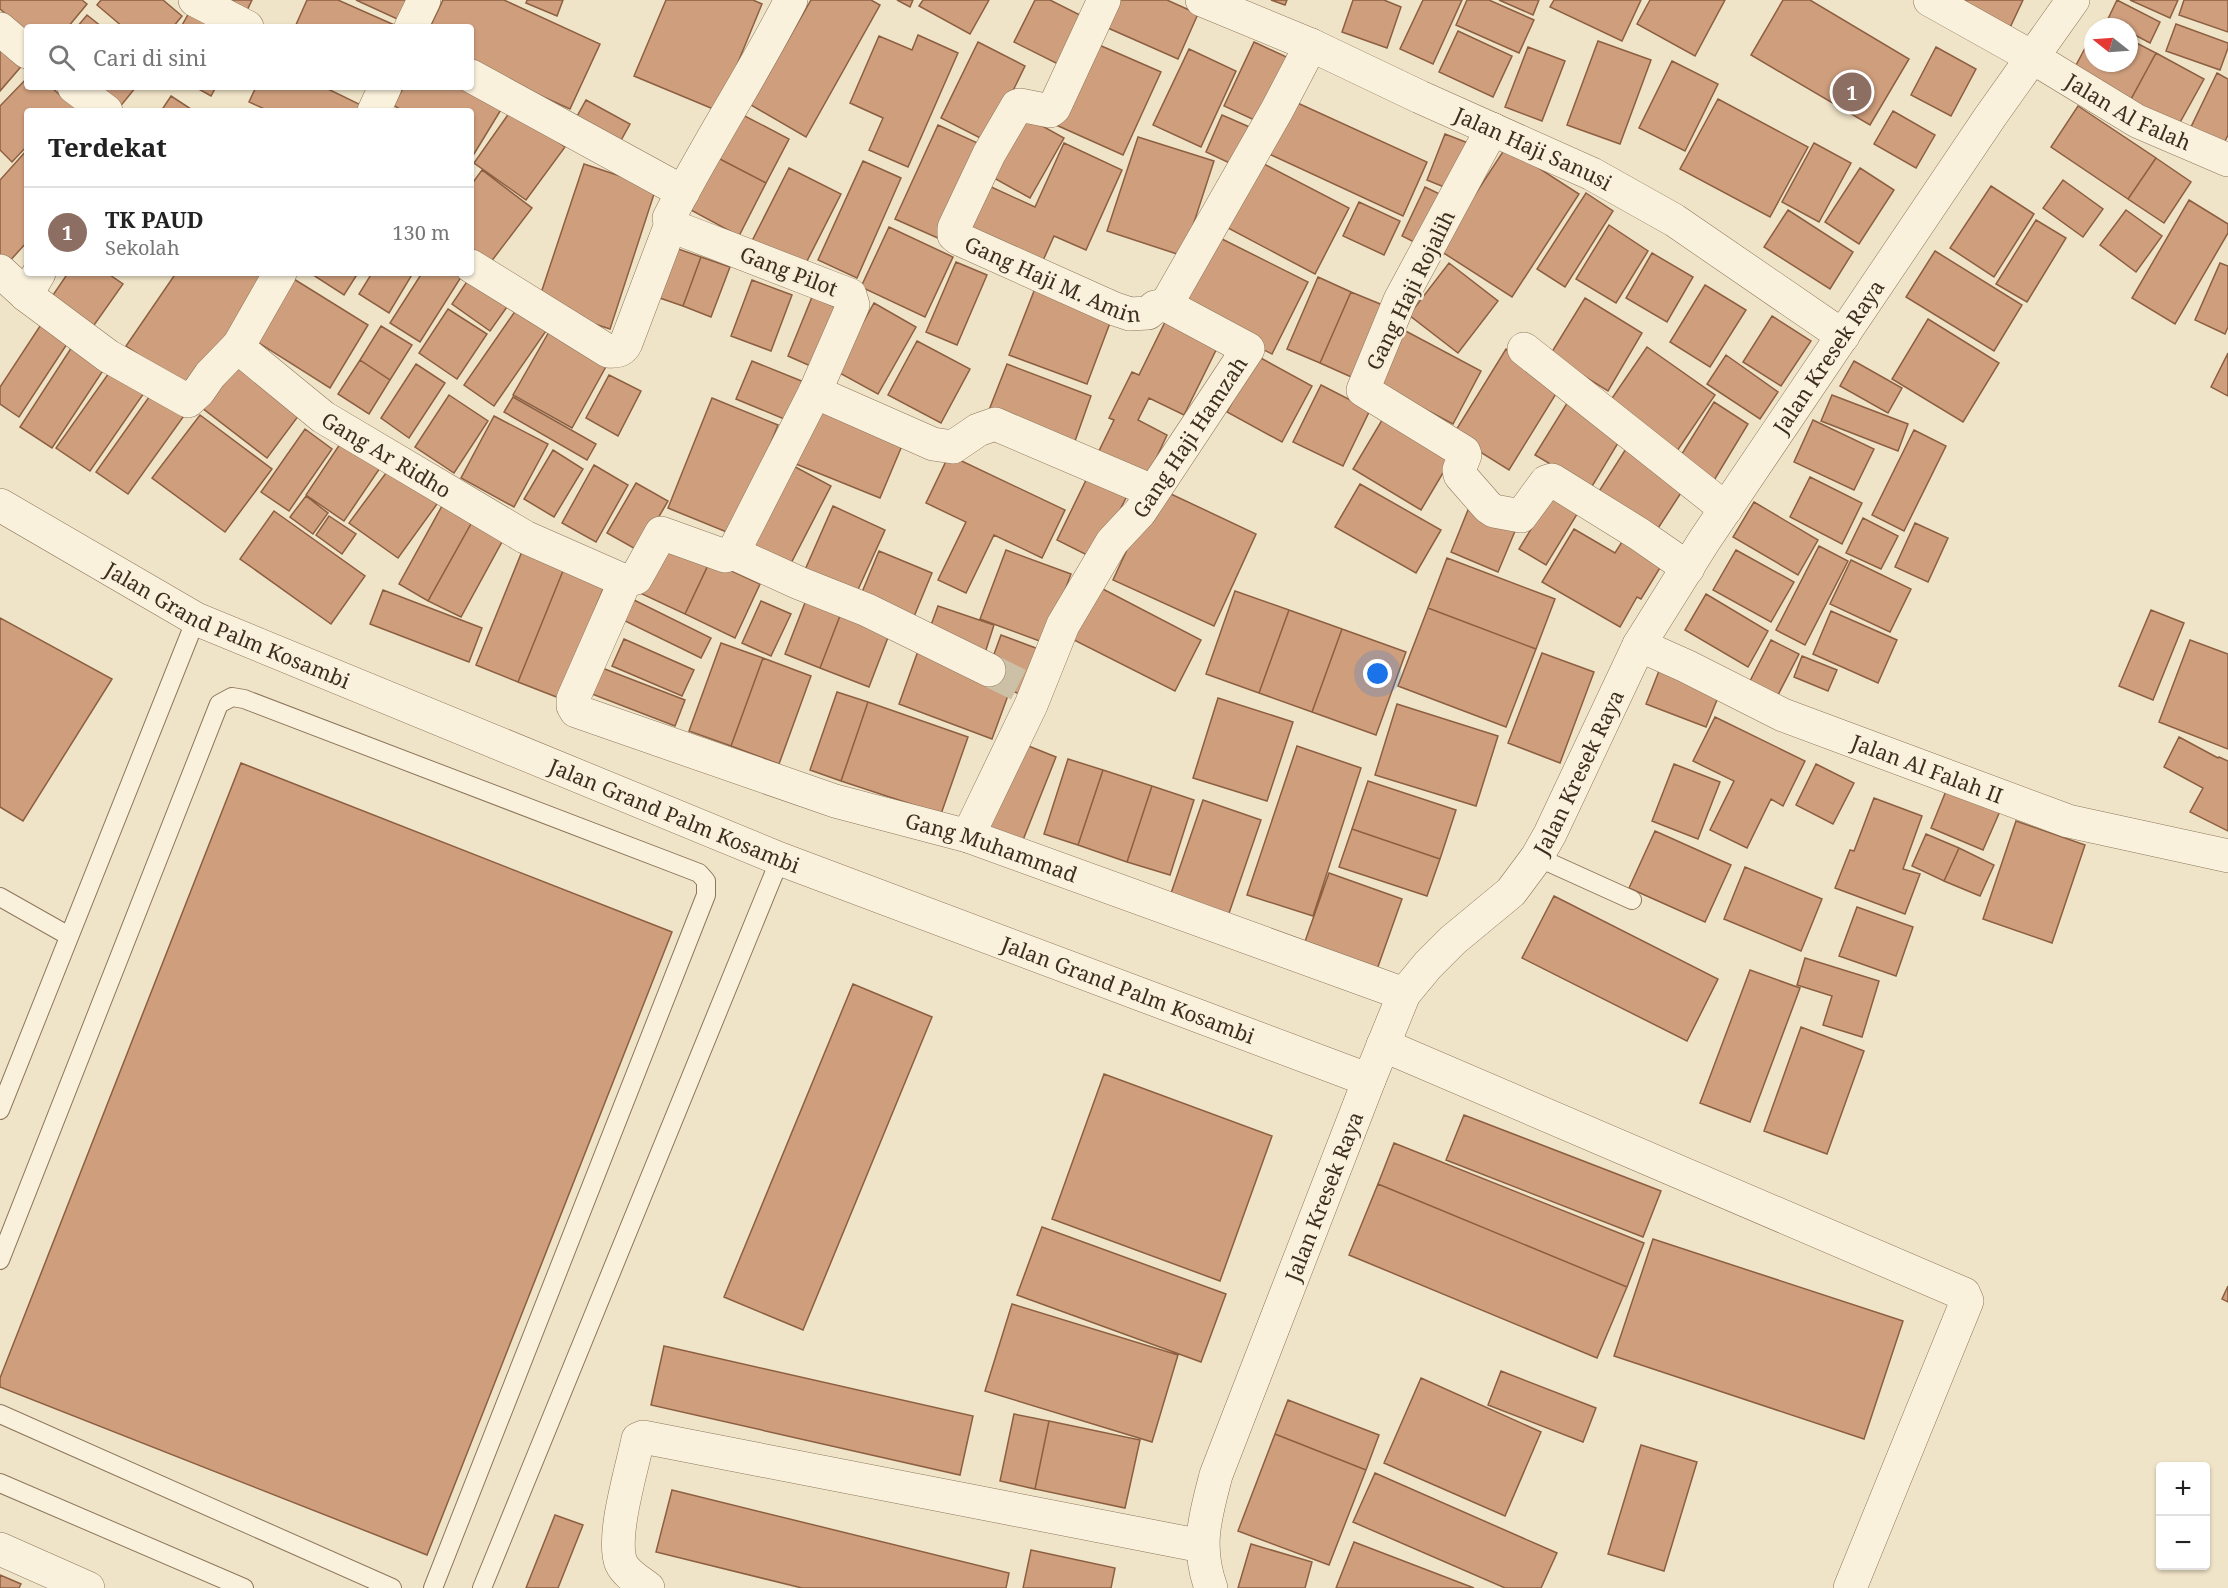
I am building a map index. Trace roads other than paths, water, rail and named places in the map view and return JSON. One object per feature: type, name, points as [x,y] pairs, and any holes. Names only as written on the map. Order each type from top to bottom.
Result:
[{"type":"street","points":[[195,0],[241,24]]},
{"type":"street","points":[[412,24],[424,0]]},
{"type":"street","points":[[474,268],[608,351],[616,352],[623,349],[671,224],[669,218],[767,48],[792,0]]},
{"type":"street","name":"Gang Haji M. Amin","points":[[1104,0],[1054,108],[1050,111],[1017,106],[989,154],[954,228],[954,234],[958,239],[1115,309],[1130,314],[1148,314],[1155,307],[1166,305]]},
{"type":"street","name":"Jalan Haji Sanusi","points":[[1202,0],[1311,45],[1592,174],[1674,220],[1843,336]]},
{"type":"street","name":"Jalan Al Falah","points":[[1930,0],[2032,57],[2137,121],[2228,160]]},
{"type":"street","name":"Jalan Kresek Raya","points":[[1211,1588],[1206,1574],[1202,1546],[1206,1515],[1216,1475],[1404,994],[1453,940],[1511,892],[1537,857],[1639,645],[1726,509],[2073,0]]},
{"type":"street","points":[[0,29],[24,49]]},
{"type":"street","points":[[1166,305],[1277,110],[1311,45]]},
{"type":"street","points":[[474,78],[683,192]]},
{"type":"street","points":[[78,90],[102,108]]},
{"type":"street","name":"Gang Haji Rojalih","points":[[1492,129],[1400,300],[1363,390],[1464,452],[1459,470],[1460,475],[1484,504],[1494,511],[1521,516],[1546,482],[1552,480],[1640,534],[1688,568]]},
{"type":"street","name":"Gang Pilot","points":[[671,224],[852,297],[853,305],[815,392],[733,553]]},
{"type":"street","points":[[0,272],[33,284],[108,356],[188,401],[239,345],[278,276]]},
{"type":"street","name":"Gang Haji Hamzah","points":[[968,836],[1031,691],[1063,625],[1112,542],[1140,512],[1248,349],[1166,305]]},
{"type":"street","name":"Gang Ar Ridho","points":[[239,345],[240,349],[323,417],[525,537],[625,581]]},
{"type":"street","points":[[1524,349],[1726,509]]},
{"type":"street","points":[[815,392],[933,444],[953,447],[978,430],[995,424],[1152,491]]},
{"type":"street","name":"Jalan Grand Palm Kosambi","points":[[0,506],[196,619],[780,860],[1369,1080]]},
{"type":"street","points":[[625,581],[636,578],[661,533],[725,556],[733,553],[904,627],[989,670]]},
{"type":"street","name":"Gang Muhammad","points":[[625,581],[573,699],[576,711],[835,801],[968,836],[1404,994]]},
{"type":"street","name":"Jalan Al Falah II","points":[[1639,645],[1783,715],[2068,821],[2228,856]]},
{"type":"street","points":[[1383,1044],[1964,1294],[1966,1301],[1850,1588]]},
{"type":"street","points":[[648,1588],[627,1572],[621,1563],[619,1551],[619,1531],[638,1439],[643,1437],[1202,1546]]},
{"type":"street","points":[[0,1549],[88,1588]]},
{"type":"lane","points":[[0,1110],[196,619]]},
{"type":"lane","points":[[0,1260],[6,1228],[219,704],[232,697],[244,699],[699,873],[706,881],[706,895],[433,1588]]},
{"type":"lane","points":[[1537,857],[1632,900]]},
{"type":"lane","points":[[482,1588],[780,860]]},
{"type":"lane","points":[[0,897],[69,936]]},
{"type":"lane","points":[[0,1414],[392,1588]]},
{"type":"lane","points":[[0,1483],[244,1588]]},
{"type":"tunnel","points":[[989,670],[1027,689]]},
{"type":"place","name":"TK PAUD","points":[[1852,92]]}]
